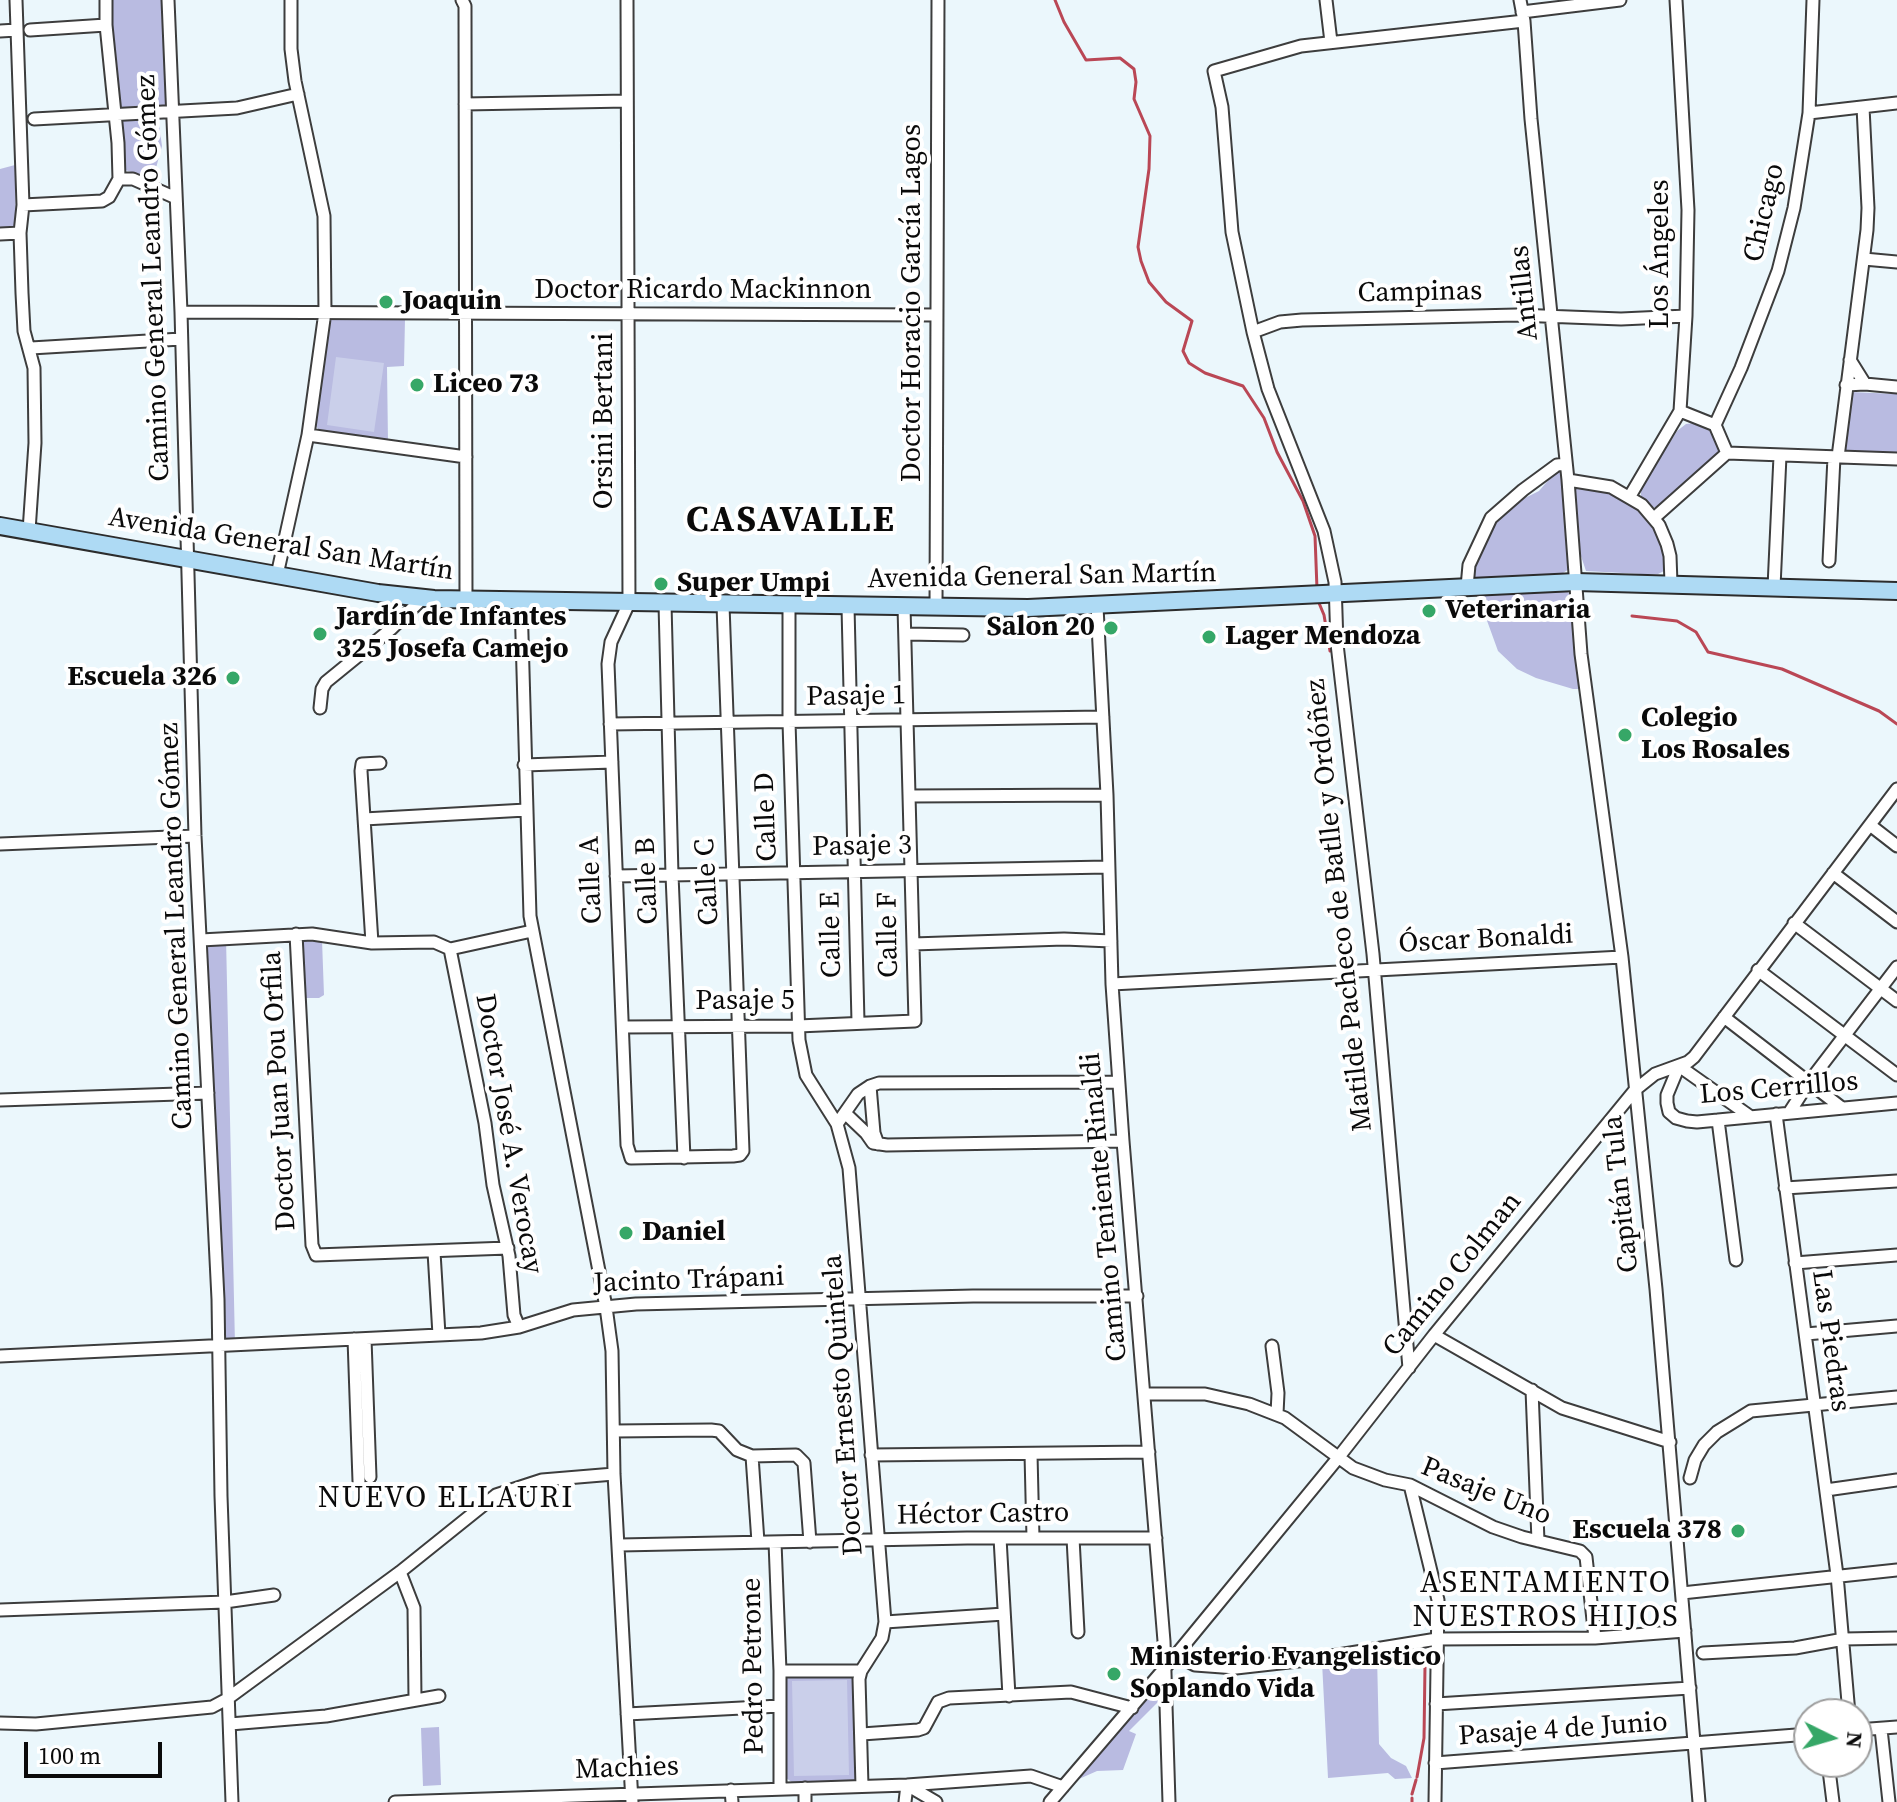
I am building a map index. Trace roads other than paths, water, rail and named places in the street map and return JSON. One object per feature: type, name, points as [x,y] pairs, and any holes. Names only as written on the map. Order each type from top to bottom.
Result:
[{"type":"main road","name":"Avenida General San Martín","points":[[0,526],[422,599],[848,607],[1097,607],[1576,582],[1897,591]]},
{"type":"street","points":[[16,0],[24,331],[34,368],[35,443],[29,531]]},
{"type":"street","points":[[106,0],[113,116],[118,143],[116,184]]},
{"type":"street","name":"Camino General Leandro Gómez","points":[[168,0],[181,312],[195,836],[218,1346],[232,1802]]},
{"type":"street","points":[[277,575],[308,435],[325,312],[324,216],[291,49],[291,0]]},
{"type":"street","points":[[462,0],[465,6],[466,600]]},
{"type":"street","name":"Orsini Bertani","points":[[627,0],[629,603]]},
{"type":"street","name":"Doctor Horacio García Lagos","points":[[936,607],[938,0]]},
{"type":"street","points":[[1326,0],[1331,42],[1522,11],[1620,0]]},
{"type":"street","name":"Los Ángeles","points":[[1630,496],[1680,411],[1688,210],[1676,0]]},
{"type":"street","name":"Chicago","points":[[1715,425],[1741,368],[1778,271],[1794,208],[1809,113],[1813,0]]},
{"type":"street","name":"Antillas","points":[[1522,11],[1576,582]]},
{"type":"street","points":[[30,30],[106,25]]},
{"type":"street","points":[[0,31],[17,30]]},
{"type":"street","name":"Matilde Pacheco de Batlle y Ordóñez","points":[[1331,42],[1301,46],[1214,71],[1222,107],[1232,232],[1253,332],[1276,413],[1324,531],[1336,595],[1337,644],[1374,971],[1409,1368]]},
{"type":"street","points":[[34,119],[237,108],[298,94]]},
{"type":"street","points":[[465,104],[627,101]]},
{"type":"street","points":[[1809,113],[1897,103]]},
{"type":"street","points":[[1829,561],[1836,457],[1864,259],[1868,208],[1863,107]]},
{"type":"street","points":[[23,205],[102,201],[116,184],[133,179],[176,198]]},
{"type":"street","points":[[0,234],[20,233]]},
{"type":"street","points":[[1864,259],[1897,262]]},
{"type":"street","name":"Doctor Ricardo Mackinnon","points":[[181,312],[937,315]]},
{"type":"street","name":"Campinas","points":[[1253,332],[1280,322],[1302,320],[1551,315],[1621,319],[1686,316]]},
{"type":"street","points":[[31,348],[181,339]]},
{"type":"street","points":[[1850,360],[1865,384]]},
{"type":"street","points":[[1846,385],[1897,387]]},
{"type":"street","points":[[1680,411],[1715,425],[1727,453]]},
{"type":"street","points":[[308,435],[466,457]]},
{"type":"street","points":[[1654,518],[1727,453],[1897,459]]},
{"type":"street","points":[[1774,587],[1780,456]]},
{"type":"street","points":[[1467,587],[1467,571],[1491,518],[1557,465],[1566,464]]},
{"type":"street","points":[[1568,480],[1600,484],[1630,496],[1654,518],[1670,556],[1671,583]]},
{"type":"street","name":"Capitán Tula","points":[[1576,582],[1583,673],[1622,957],[1670,1442],[1699,1802]]},
{"type":"street","points":[[320,708],[326,682],[391,629],[422,599]]},
{"type":"street","points":[[521,601],[524,765],[532,931],[612,1351],[614,1474],[632,1797]]},
{"type":"street","name":"Calle A","points":[[629,603],[610,648],[610,724],[627,1145],[631,1158],[684,1158]]},
{"type":"street","name":"Calle B","points":[[665,604],[684,1158]]},
{"type":"street","name":"Calle C","points":[[684,1158],[740,1155],[743,1146],[723,605]]},
{"type":"street","name":"Calle D","points":[[789,606],[789,722],[798,1026]]},
{"type":"street","name":"Calle E","points":[[848,607],[858,1022]]},
{"type":"street","name":"Calle F","points":[[904,607],[915,1021]]},
{"type":"street","name":"Camino Teniente Rinaldi","points":[[1097,607],[1107,795],[1112,984],[1156,1538],[1169,1802]]},
{"type":"street","points":[[905,634],[963,635]]},
{"type":"street","name":"Pasaje 1","points":[[610,724],[1103,717]]},
{"type":"street","points":[[524,765],[612,762]]},
{"type":"street","points":[[372,943],[362,764],[380,763]]},
{"type":"street","name":"Camino Colman","points":[[1050,1802],[1132,1708],[1338,1458],[1434,1335],[1635,1090],[1655,1074],[1694,1057],[1897,789]]},
{"type":"street","points":[[909,796],[1107,795]]},
{"type":"street","points":[[364,819],[526,810]]},
{"type":"street","points":[[1870,825],[1897,846]]},
{"type":"street","points":[[0,844],[195,836]]},
{"type":"street","name":"Pasaje 3","points":[[616,876],[1108,867]]},
{"type":"street","points":[[1833,873],[1897,922]]},
{"type":"street","points":[[1794,923],[1897,1001]]},
{"type":"street","points":[[201,940],[296,934],[372,943],[434,942],[450,949],[532,931]]},
{"type":"street","name":"Doctor Juan Pou Orfila","points":[[296,934],[312,1245],[316,1255],[434,1252]]},
{"type":"street","points":[[913,944],[1064,939],[1111,941]]},
{"type":"street","name":"Doctor José A. Verocay","points":[[450,949],[485,1123],[493,1185],[508,1248],[514,1315],[519,1327]]},
{"type":"street","name":"Óscar Bonaldi","points":[[1112,984],[1622,957]]},
{"type":"street","points":[[1789,1113],[1897,967]]},
{"type":"street","points":[[1758,970],[1897,1075]]},
{"type":"street","points":[[1724,1017],[1842,1108]]},
{"type":"street","name":"Pasaje 5","points":[[623,1027],[798,1026],[915,1021]]},
{"type":"street","name":"Doctor Ernesto Quintela","points":[[798,1026],[801,1061],[806,1075],[837,1124],[849,1168],[885,1622],[880,1643],[861,1671]]},
{"type":"street","points":[[1679,1066],[1751,1117]]},
{"type":"street","name":"Los Cerrillos","points":[[1679,1066],[1667,1095],[1669,1112],[1687,1121],[1897,1103]]},
{"type":"street","points":[[837,1124],[858,1094],[870,1086],[887,1083],[1118,1082]]},
{"type":"street","points":[[870,1086],[874,1133],[878,1144]]},
{"type":"street","points":[[0,1100],[208,1093]]},
{"type":"street","points":[[845,1113],[873,1143],[878,1144],[1123,1141]]},
{"type":"street","name":"Las Piedras","points":[[1776,1114],[1837,1575],[1848,1698]]},
{"type":"street","points":[[1718,1120],[1736,1260]]},
{"type":"street","points":[[1785,1188],[1897,1181]]},
{"type":"street","points":[[439,1335],[434,1252],[508,1248]]},
{"type":"street","points":[[1795,1263],[1897,1255]]},
{"type":"street","name":"Jacinto Trápani","points":[[0,1356],[439,1335],[519,1327],[573,1310],[606,1307],[860,1299],[1137,1296]]},
{"type":"street","points":[[1806,1334],[1897,1326]]},
{"type":"street","points":[[1434,1335],[1562,1408],[1670,1442]]},
{"type":"street","points":[[359,1339],[364,1479]]},
{"type":"street","points":[[1272,1346],[1278,1393],[1277,1414]]},
{"type":"street","points":[[1532,1390],[1538,1541]]},
{"type":"street","name":"Pasaje Uno","points":[[1145,1394],[1205,1394],[1277,1414],[1353,1468],[1410,1485],[1493,1527],[1580,1551],[1586,1557],[1595,1638]]},
{"type":"street","points":[[1690,1478],[1695,1460],[1704,1445],[1717,1432],[1751,1411],[1897,1397]]},
{"type":"street","points":[[615,1431],[719,1431],[737,1450],[752,1456],[796,1455],[804,1463],[810,1542]]},
{"type":"street","points":[[871,1455],[1149,1452]]},
{"type":"street","points":[[1031,1454],[1033,1538]]},
{"type":"street","points":[[752,1456],[758,1542]]},
{"type":"street","points":[[0,1723],[36,1724],[212,1707],[400,1572],[486,1502],[509,1489],[542,1480],[614,1474]]},
{"type":"street","points":[[1826,1490],[1897,1480]]},
{"type":"street","points":[[1410,1485],[1438,1600],[1435,1802]]},
{"type":"street","points":[[1000,1538],[1009,1696]]},
{"type":"street","points":[[1073,1538],[1078,1632]]},
{"type":"street","name":"Héctor Castro","points":[[620,1545],[1156,1538]]},
{"type":"street","name":"Pedro Petrone","points":[[775,1542],[780,1788]]},
{"type":"street","points":[[1682,1593],[1897,1570]]},
{"type":"street","points":[[400,1572],[414,1608],[415,1699]]},
{"type":"street","points":[[0,1610],[225,1602],[274,1595]]},
{"type":"street","points":[[885,1622],[1004,1614]]},
{"type":"street","points":[[1176,1655],[1195,1665],[1236,1668],[1437,1639],[1595,1638],[1685,1631]]},
{"type":"street","points":[[1703,1653],[1795,1648],[1844,1639],[1897,1638]]},
{"type":"street","points":[[780,1671],[861,1671],[862,1786]]},
{"type":"street","points":[[1436,1704],[1690,1688]]},
{"type":"street","points":[[862,1734],[924,1728],[942,1699],[1071,1692],[1132,1708]]},
{"type":"street","points":[[230,1724],[326,1716],[439,1696]]},
{"type":"street","points":[[627,1714],[780,1706]]},
{"type":"street","points":[[1873,1729],[1897,1727]]},
{"type":"street","points":[[1881,1729],[1889,1802]]},
{"type":"street","name":"Pasaje 4 de Junio","points":[[1435,1763],[1793,1735]]},
{"type":"street","name":"Machies","points":[[395,1802],[731,1796],[780,1788],[907,1785],[1031,1776],[1063,1787]]},
{"type":"street","points":[[1830,1778],[1833,1802]]},
{"type":"street","points":[[905,1802],[907,1785],[936,1802]]},
{"type":"street","points":[[805,1788],[805,1802]]},
{"type":"waterway","points":[[1055,0],[1086,60],[1120,58],[1134,69],[1134,99],[1150,136],[1149,169],[1138,247],[1141,261],[1149,282],[1166,302],[1192,321],[1183,351],[1189,363],[1205,373],[1243,386],[1264,418],[1277,452],[1303,501],[1315,536],[1317,589]]},
{"type":"waterway","points":[[1319,603],[1330,651]]},
{"type":"waterway","points":[[1632,616],[1677,621],[1696,632],[1708,652],[1782,669],[1879,711],[1897,724]]},
{"type":"waterway","points":[[1417,1777],[1424,1738],[1425,1666]]},
{"type":"waterway","points":[[1412,1794],[1416,1780]]},
{"type":"place","name":"Joaquin","points":[[386,302]]},
{"type":"place","name":"Liceo 73","points":[[417,385]]},
{"type":"place","name":"Super Umpi","points":[[661,584]]},
{"type":"place","name":"Veterinaria","points":[[1429,611]]},
{"type":"place","name":"Salon 20","points":[[1111,628]]},
{"type":"place","name":"Jardín de Infantes 325 Josefa Camejo","points":[[320,634]]},
{"type":"place","name":"Lager Mendoza","points":[[1209,637]]},
{"type":"place","name":"Escuela 326","points":[[233,678]]},
{"type":"place","name":"Colegio Los Rosales","points":[[1625,735]]},
{"type":"place","name":"Daniel","points":[[626,1233]]},
{"type":"place","name":"Escuela 378","points":[[1738,1531]]},
{"type":"place","name":"Ministerio Evangelistico Soplando Vida","points":[[1114,1674]]},
{"type":"district","name":"CASAVALLE","points":[[791,522]]},
{"type":"district","name":"NUEVO ELLAURI","points":[[446,1499]]},
{"type":"district","name":"ASENTAMIENTO NUESTROS HIJOS","points":[[1546,1601]]}]
